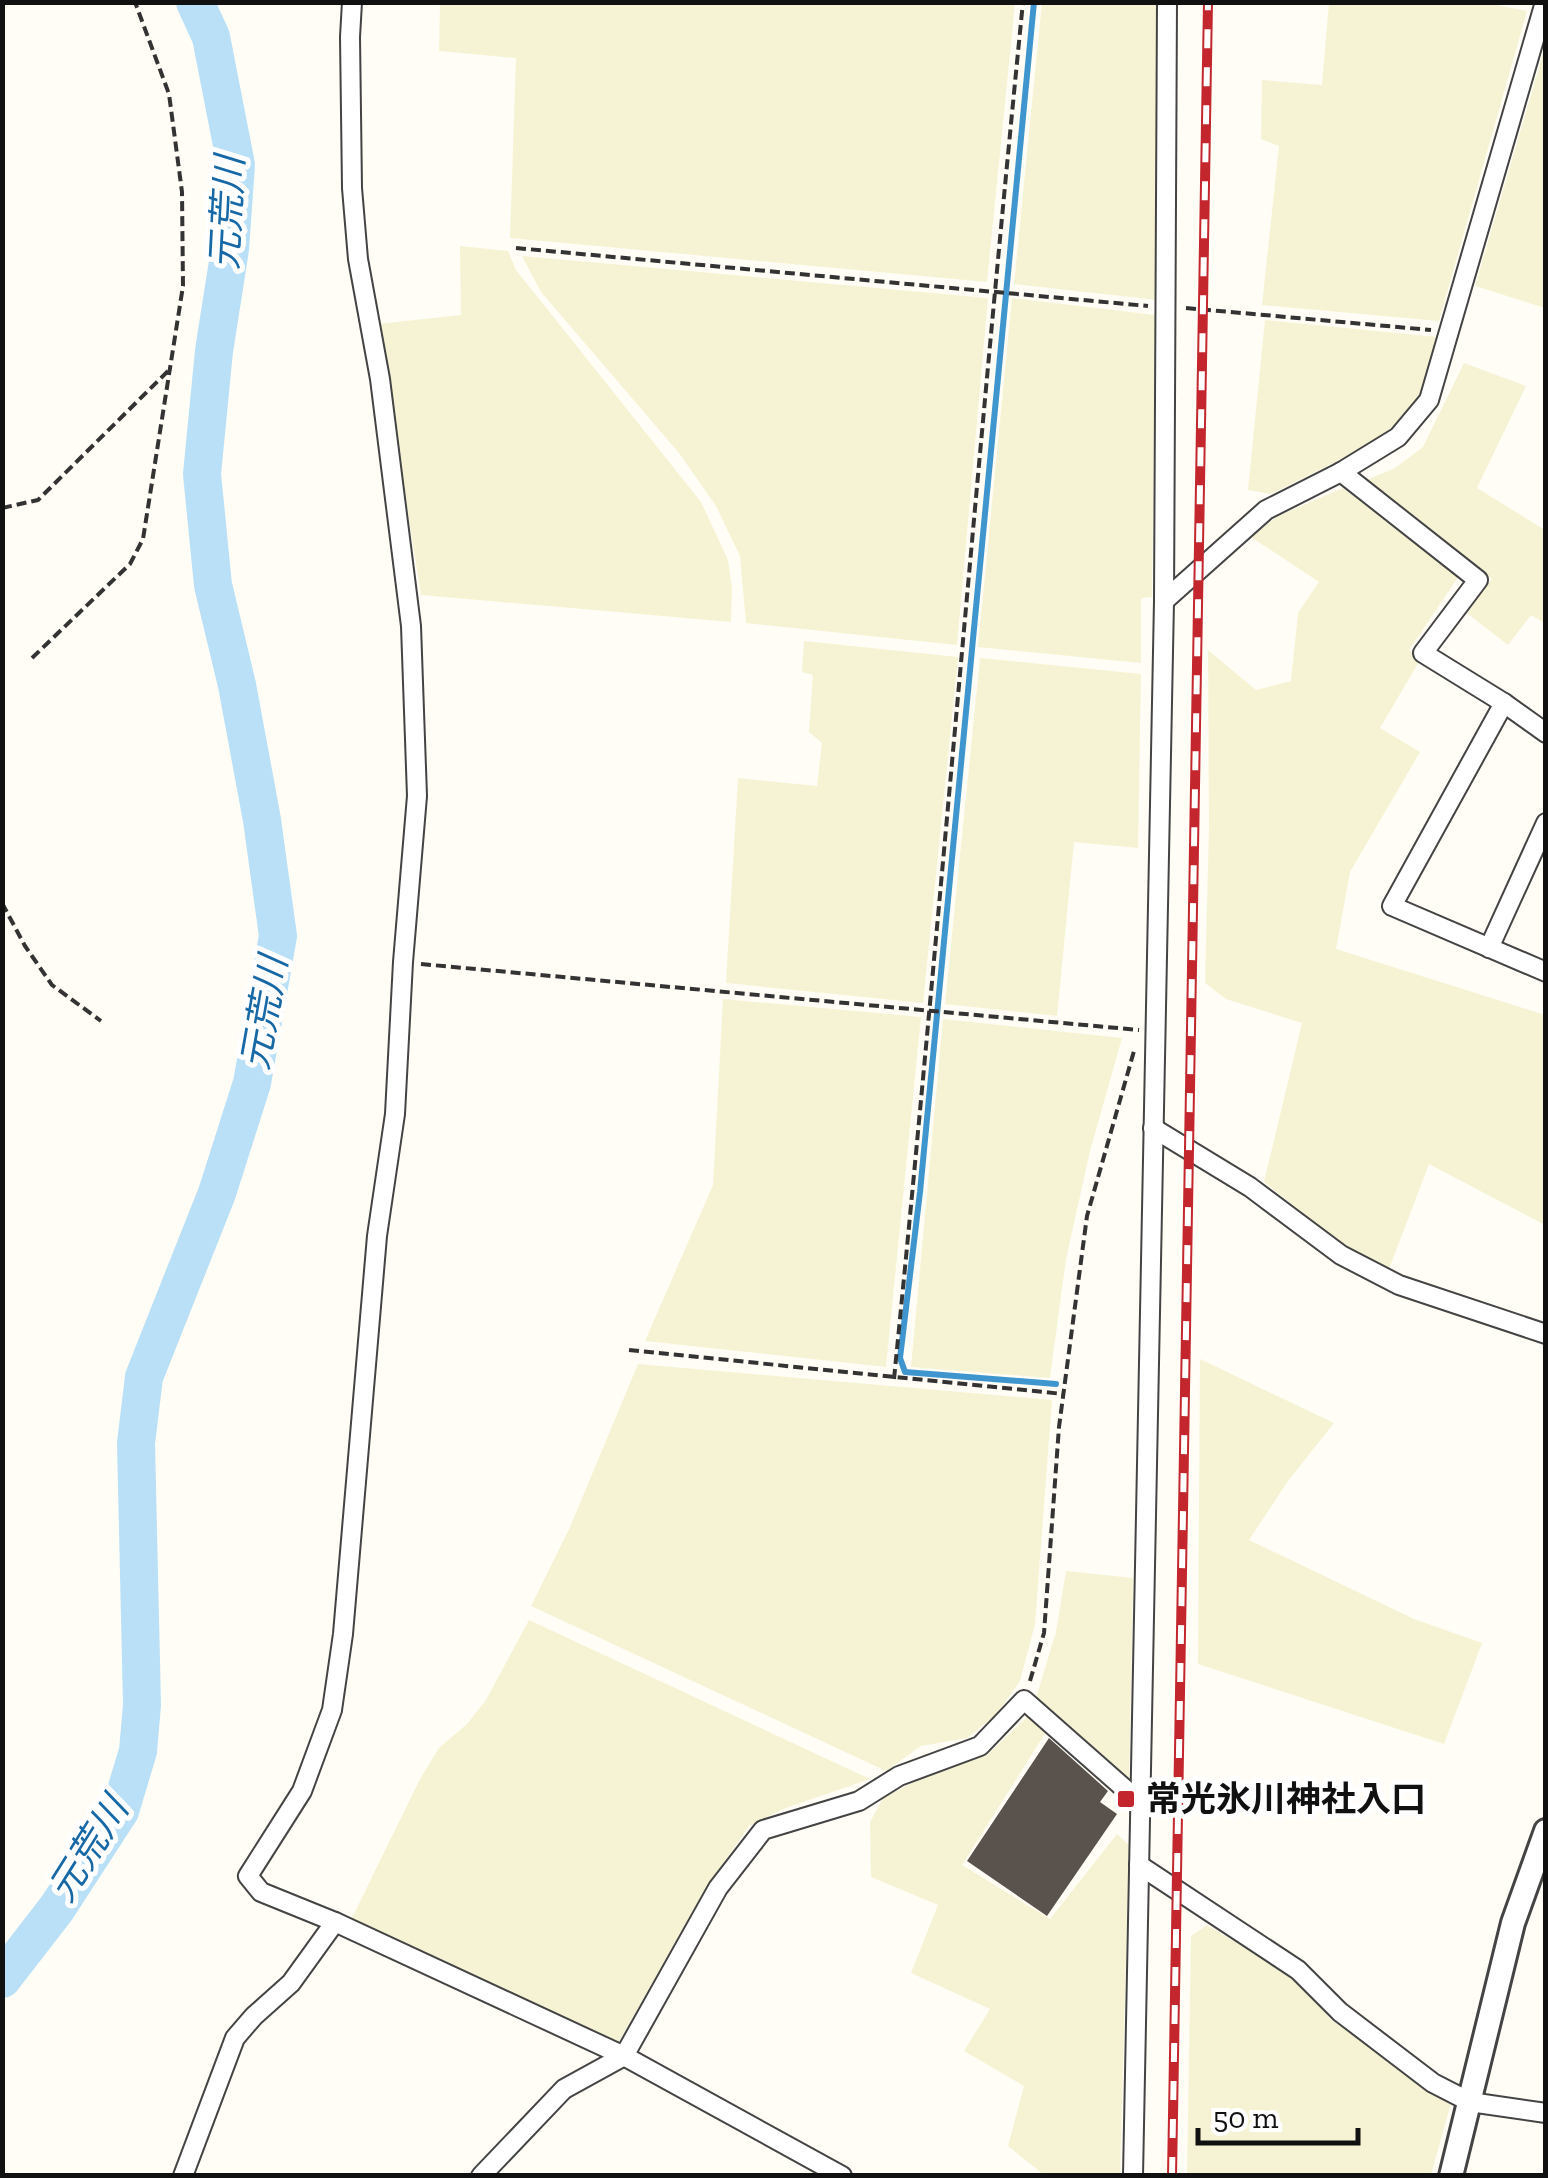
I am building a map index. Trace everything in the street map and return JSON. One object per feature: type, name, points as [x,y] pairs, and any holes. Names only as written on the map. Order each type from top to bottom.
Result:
[{"type":"street","points":[[352,2],[352,188],[358,259],[380,379],[411,626],[417,796],[395,1114],[377,1236],[344,1634],[332,1710],[302,1791],[248,1876],[261,1892],[335,1922],[624,2056],[842,2176]]},
{"type":"street","points":[[1133,2176],[1164,601],[1167,2]]},
{"type":"street","points":[[1164,601],[1266,510],[1341,472],[1398,437],[1429,400],[1545,2]]},
{"type":"street","points":[[1341,472],[1478,580],[1423,653],[1546,733]]},
{"type":"street","points":[[1504,703],[1392,906],[1546,972]]},
{"type":"street","points":[[1489,948],[1546,823]]},
{"type":"street","points":[[1152,1128],[1250,1186],[1341,1254],[1384,1278],[1546,1334]]},
{"type":"street","points":[[482,2176],[564,2090],[624,2056],[718,1888],[763,1830],[859,1801],[899,1776],[980,1746],[1024,1700],[1142,1804]]},
{"type":"street","points":[[1451,2176],[1513,1923],[1546,1830]]},
{"type":"street","points":[[1139,1865],[1298,1970],[1340,2012],[1433,2083],[1470,2102],[1546,2113]]},
{"type":"street","points":[[183,2176],[235,2038],[291,1983],[335,1922]]},
{"type":"path","points":[[32,658],[130,564],[143,540],[184,286],[182,192],[169,94],[134,2]]},
{"type":"path","points":[[894,1379],[1023,2]]},
{"type":"path","points":[[516,248],[1448,332]]},
{"type":"path","points":[[2,508],[38,500],[170,370]]},
{"type":"path","points":[[2,903],[52,985],[101,1021]]},
{"type":"path","points":[[403,962],[1154,1031]]},
{"type":"path","points":[[1024,1700],[1044,1633],[1063,1394],[1086,1216],[1136,1042],[1154,1031]]},
{"type":"path","points":[[629,1350],[1063,1394]]},
{"type":"shaded area","points":[[440,3],[1015,3],[987,282],[510,238],[516,58],[439,51]]},
{"type":"shaded area","points":[[1042,3],[1159,3],[1157,300],[1014,284]]},
{"type":"shaded area","points":[[1329,3],[1486,3],[1527,11],[1439,321],[1262,305],[1279,146],[1261,139],[1262,80],[1322,85]]},
{"type":"shaded area","points":[[1545,47],[1545,308],[1475,286]]},
{"type":"shaded area","points":[[460,246],[508,251],[516,270],[701,502],[728,560],[731,622],[421,595],[378,324],[461,315]]},
{"type":"shaded area","points":[[522,256],[988,298],[957,645],[746,623],[740,556],[716,506],[679,453],[541,292]]},
{"type":"shaded area","points":[[1012,298],[1155,315],[1152,597],[1141,598],[1141,663],[978,647]]},
{"type":"shaded area","points":[[1265,320],[1437,337],[1430,373],[1415,406],[1390,430],[1271,494],[1248,490]]},
{"type":"shaded area","points":[[1464,363],[1526,386],[1477,488],[1545,530],[1545,623],[1531,615],[1508,645],[1464,611],[1492,579],[1364,481],[1395,468],[1423,447]]},
{"type":"shaded area","points":[[1343,488],[1459,576],[1409,650],[1420,660],[1380,728],[1420,752],[1350,872],[1336,949],[1545,1015],[1545,1225],[1429,1164],[1389,1269],[1337,1241],[1264,1182],[1302,1023],[1226,999],[1205,983],[1208,650],[1256,690],[1291,681],[1298,613],[1319,582],[1251,537],[1278,516]]},
{"type":"shaded area","points":[[804,641],[958,657],[923,1003],[726,983],[738,778],[817,786],[822,743],[809,732],[813,675],[802,672]]},
{"type":"shaded area","points":[[980,658],[1141,674],[1138,848],[1074,842],[1057,1016],[945,1004]]},
{"type":"shaded area","points":[[723,999],[921,1017],[886,1367],[645,1341],[713,1185]]},
{"type":"shaded area","points":[[943,1019],[1122,1038],[1090,1151],[1066,1259],[1050,1378],[911,1367]]},
{"type":"shaded area","points":[[1200,1359],[1334,1423],[1288,1481],[1249,1540],[1414,1619],[1482,1643],[1444,1744],[1198,1664]]},
{"type":"shaded area","points":[[638,1364],[1052,1400],[1035,1624],[1020,1681],[996,1715],[967,1738],[921,1746],[886,1771],[531,1606],[570,1527]]},
{"type":"shaded area","points":[[1066,1571],[1133,1578],[1129,1784],[1035,1701],[1056,1632]]},
{"type":"shaded area","points":[[529,1620],[870,1779],[783,1809],[749,1826],[706,1888],[618,2043],[351,1920],[420,1779],[439,1748],[467,1724],[486,1700]]},
{"type":"shaded area","points":[[1027,1717],[1046,1732],[962,1865],[1050,1919],[1117,1834],[1129,1845],[1120,2175],[1044,2175],[1008,2146],[1024,2086],[964,2051],[990,2009],[911,1973],[938,1905],[871,1877],[870,1822],[883,1798],[931,1773],[987,1755]]},
{"type":"shaded area","points":[[1207,1925],[1304,1984],[1330,2019],[1451,2103],[1431,2175],[1187,2176],[1191,1936]]},
{"type":"building","points":[[1049,1738],[1108,1791],[1100,1802],[1117,1814],[1047,1916],[967,1861]]},
{"type":"waterway","name":"元荒川","points":[[2,1979],[57,1908],[120,1811],[138,1751],[142,1705],[136,1443],[144,1377],[217,1193],[252,1083],[278,936],[262,820],[237,685],[213,585],[202,474],[214,351],[230,249],[236,165],[211,37],[195,2]]},
{"type":"waterway","points":[[1034,2],[920,1192],[900,1358],[905,1372],[1056,1384]]},
{"type":"railway","points":[[1172,2176],[1208,2]]},
{"type":"place","name":"常光氷川神社入口","points":[[1126,1799]]}]
